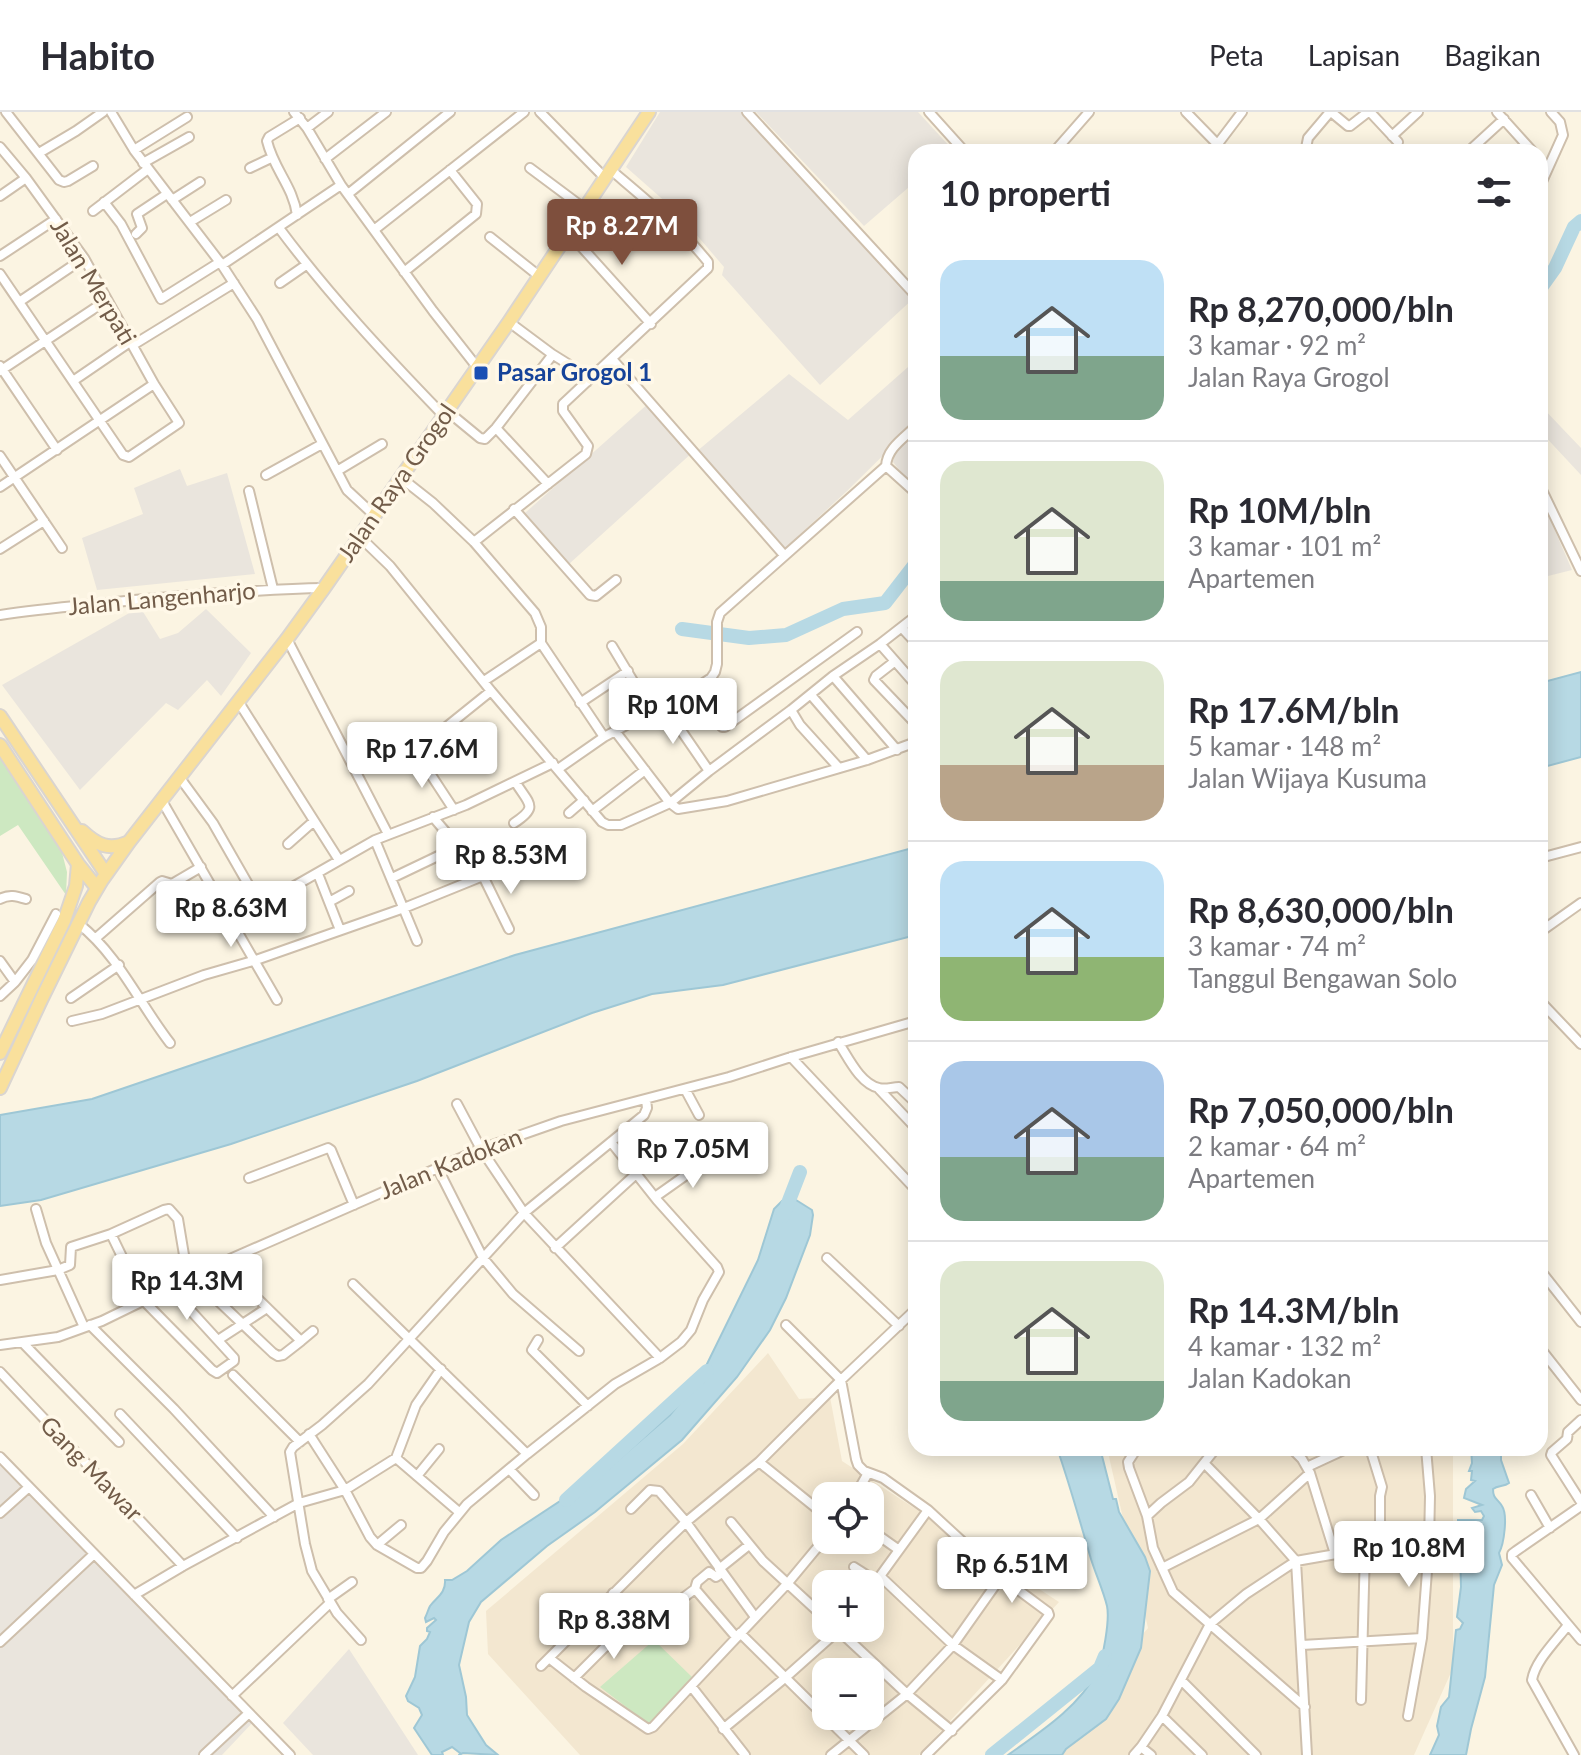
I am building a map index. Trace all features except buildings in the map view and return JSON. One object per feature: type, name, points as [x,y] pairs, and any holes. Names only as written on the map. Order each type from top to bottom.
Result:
[{"type":"main road","name":"Jalan Raya Grogol","points":[[0,1088],[31,1020],[106,874],[324,588],[509,322],[649,112]]},
{"type":"main road","points":[[2,721],[106,874]]},
{"type":"main road","points":[[0,745],[97,888]]},
{"type":"main road","points":[[73,822],[88,836],[108,847],[129,842]]},
{"type":"main road","points":[[0,1053],[64,921],[76,886],[78,864]]},
{"type":"street","points":[[39,153],[103,112]]},
{"type":"street","points":[[111,112],[134,150],[221,263],[257,319],[337,471],[355,499],[374,515]]},
{"type":"street","points":[[307,128],[328,112]]},
{"type":"street","points":[[325,159],[386,112]]},
{"type":"street","points":[[348,194],[450,112]]},
{"type":"street","points":[[374,230],[524,112]]},
{"type":"street","points":[[474,542],[586,454],[588,446],[562,407],[708,268],[708,262],[659,210],[608,174],[540,112]]},
{"type":"street","points":[[747,112],[908,287]]},
{"type":"street","points":[[929,112],[958,144]]},
{"type":"street","points":[[1061,144],[1089,112]]},
{"type":"street","points":[[1186,112],[1216,144]]},
{"type":"street","points":[[1218,144],[1242,112]]},
{"type":"street","points":[[1307,144],[1308,138],[1330,112],[1350,126],[1369,112],[1395,139],[1418,112]]},
{"type":"street","points":[[1549,169],[1563,135],[1560,122],[1551,112]]},
{"type":"street","points":[[10,113],[59,180],[64,182],[93,166]]},
{"type":"street","points":[[297,215],[291,190],[271,158],[267,139],[297,115],[341,185],[477,367]]},
{"type":"street","points":[[1475,144],[1501,116],[1523,144]]},
{"type":"street","points":[[134,150],[187,117]]},
{"type":"street","points":[[93,211],[146,166],[189,137]]},
{"type":"street","name":"Jalan Merpati","points":[[0,147],[84,258],[179,423],[126,457],[99,420]]},
{"type":"street","points":[[250,168],[271,158]]},
{"type":"street","points":[[530,168],[585,209]]},
{"type":"street","points":[[404,272],[476,214],[477,204],[450,170]]},
{"type":"street","points":[[0,196],[26,178]]},
{"type":"street","points":[[136,234],[142,228],[137,214],[200,182]]},
{"type":"street","points":[[104,202],[121,224],[161,299],[251,247],[341,185]]},
{"type":"street","points":[[190,222],[226,200]]},
{"type":"street","points":[[0,256],[56,219]]},
{"type":"street","points":[[279,228],[306,265],[372,341],[444,413],[483,439],[496,428],[552,354]]},
{"type":"street","points":[[569,233],[651,324]]},
{"type":"street","points":[[490,237],[539,276]]},
{"type":"street","points":[[19,302],[84,258]]},
{"type":"street","points":[[280,283],[306,265]]},
{"type":"street","points":[[0,274],[99,420]]},
{"type":"street","points":[[73,381],[234,283]]},
{"type":"street","points":[[57,450],[1,369],[107,300]]},
{"type":"street","points":[[509,322],[568,364],[587,382]]},
{"type":"street","points":[[612,359],[784,555]]},
{"type":"street","points":[[0,487],[154,384]]},
{"type":"street","points":[[496,428],[548,484]]},
{"type":"street","points":[[233,921],[375,840],[555,766],[711,678],[717,664],[717,622],[720,613],[886,466],[891,450],[908,434]]},
{"type":"street","points":[[266,475],[322,444]]},
{"type":"street","points":[[337,471],[382,444]]},
{"type":"street","points":[[0,456],[62,548]]},
{"type":"street","points":[[886,466],[908,486]]},
{"type":"street","points":[[400,477],[474,542],[535,613],[540,622],[541,640],[604,737]]},
{"type":"street","points":[[249,491],[273,589]]},
{"type":"street","points":[[1548,503],[1581,571]]},
{"type":"street","points":[[514,509],[590,595],[596,596],[616,580]]},
{"type":"street","points":[[0,549],[44,521]]},
{"type":"street","points":[[360,537],[384,559],[592,811],[602,822],[614,826],[670,803],[833,676],[908,623]]},
{"type":"street","name":"Jalan Langenharjo","points":[[0,615],[273,589],[324,588]]},
{"type":"street","points":[[902,628],[908,634]]},
{"type":"street","points":[[694,689],[725,727],[857,632]]},
{"type":"street","points":[[287,639],[388,834]]},
{"type":"street","points":[[484,681],[541,640]]},
{"type":"street","points":[[880,644],[908,677]]},
{"type":"street","points":[[612,646],[651,711]]},
{"type":"street","points":[[894,662],[874,680],[908,716]]},
{"type":"street","points":[[580,703],[628,671]]},
{"type":"street","points":[[833,676],[897,750]]},
{"type":"street","points":[[404,761],[491,691]]},
{"type":"street","points":[[811,695],[867,760]]},
{"type":"street","points":[[238,701],[339,860]]},
{"type":"street","points":[[663,704],[709,771]]},
{"type":"street","points":[[791,710],[800,725],[839,768]]},
{"type":"street","points":[[615,731],[670,803],[678,809],[727,801],[908,745]]},
{"type":"street","points":[[416,752],[454,810]]},
{"type":"street","points":[[592,811],[645,770]]},
{"type":"street","points":[[180,778],[213,823],[260,905]]},
{"type":"street","points":[[514,823],[530,810],[516,783]]},
{"type":"street","points":[[569,813],[584,800]]},
{"type":"street","points":[[162,801],[277,1000]]},
{"type":"street","points":[[433,817],[483,876],[509,929]]},
{"type":"street","points":[[288,844],[314,821]]},
{"type":"street","points":[[375,840],[417,941]]},
{"type":"street","points":[[392,878],[459,846]]},
{"type":"street","points":[[1548,856],[1581,847]]},
{"type":"street","points":[[96,938],[160,882],[172,884],[201,867]]},
{"type":"street","points":[[318,874],[340,930]]},
{"type":"street","points":[[72,1021],[102,1014],[204,975],[404,908],[483,876]]},
{"type":"street","points":[[329,902],[349,891]]},
{"type":"street","points":[[0,899],[5,896],[26,899]]},
{"type":"street","points":[[1548,926],[1581,903]]},
{"type":"street","points":[[0,996],[32,960],[56,914]]},
{"type":"street","points":[[79,924],[119,965],[170,1043]]},
{"type":"street","points":[[0,961],[15,982]]},
{"type":"street","points":[[71,998],[119,965]]},
{"type":"street","points":[[1548,1009],[1581,1044]]},
{"type":"street","name":"Jalan Kadokan","points":[[0,1345],[58,1337],[87,1326],[221,1263],[481,1149],[561,1121],[685,1089],[908,1023]]},
{"type":"street","points":[[838,1042],[865,1080],[908,1120]]},
{"type":"street","points":[[791,1057],[908,1181]]},
{"type":"street","points":[[877,1088],[899,1087],[908,1095]]},
{"type":"street","points":[[685,1089],[699,1115]]},
{"type":"street","points":[[361,1640],[329,1601],[312,1571],[290,1452],[368,1384],[524,1213],[644,1115],[646,1099]]},
{"type":"street","points":[[457,1104],[481,1149],[524,1213],[660,1358]]},
{"type":"street","points":[[309,1434],[377,1545],[421,1568],[459,1512],[615,1384],[660,1358],[686,1336],[719,1272],[611,1142]]},
{"type":"street","points":[[249,1178],[328,1148],[354,1205]]},
{"type":"street","points":[[655,1197],[713,1156]]},
{"type":"street","points":[[437,1167],[483,1258],[513,1294],[579,1351]]},
{"type":"street","points":[[555,1248],[636,1174]]},
{"type":"street","points":[[36,1209],[46,1243],[87,1326],[174,1409],[274,1517]]},
{"type":"street","points":[[0,1280],[70,1265],[71,1247],[169,1209],[178,1219],[191,1278],[278,1356],[313,1331]]},
{"type":"street","points":[[111,1234],[143,1300],[217,1373],[235,1359],[170,1288]]},
{"type":"street","points":[[827,1258],[899,1326]]},
{"type":"street","points":[[221,1263],[301,1341]]},
{"type":"street","points":[[1548,1280],[1581,1322]]},
{"type":"street","points":[[353,1284],[527,1454]]},
{"type":"street","points":[[218,1340],[267,1308]]},
{"type":"street","points":[[541,1666],[686,1522],[759,1462],[908,1317]]},
{"type":"street","points":[[786,1325],[841,1380],[858,1465],[868,1473],[883,1478],[928,1510],[1001,1577],[1049,1615],[1002,1680],[926,1755]]},
{"type":"street","points":[[538,1340],[532,1350],[588,1406]]},
{"type":"street","points":[[23,1343],[119,1442]]},
{"type":"street","points":[[1548,1358],[1581,1400]]},
{"type":"street","points":[[134,1595],[299,1503],[345,1490],[396,1458],[416,1405],[441,1369]]},
{"type":"street","name":"Gang Mawar","points":[[0,1372],[183,1566]]},
{"type":"street","points":[[233,1375],[300,1442]]},
{"type":"street","points":[[120,1414],[237,1538]]},
{"type":"street","points":[[1580,1638],[1512,1558],[1512,1554],[1581,1504],[1551,1455],[1581,1420]]},
{"type":"street","points":[[417,1476],[439,1449]]},
{"type":"street","points":[[1131,1456],[1128,1462],[1147,1516],[1153,1548],[1173,1592],[1305,1707]]},
{"type":"street","points":[[1147,1516],[1181,1490],[1210,1456]]},
{"type":"street","points":[[1298,1456],[1309,1470],[1335,1554]]},
{"type":"street","points":[[1162,1568],[1259,1519],[1309,1470],[1334,1456]]},
{"type":"street","points":[[1372,1456],[1382,1487],[1380,1548]]},
{"type":"street","points":[[1408,1716],[1422,1638],[1429,1544],[1427,1456]]},
{"type":"street","points":[[0,1457],[290,1755]]},
{"type":"street","points":[[396,1458],[459,1512]]},
{"type":"street","points":[[759,1462],[812,1505]]},
{"type":"street","points":[[1204,1463],[1296,1561],[1307,1755]]},
{"type":"street","points":[[509,1469],[534,1495]]},
{"type":"street","points":[[863,1482],[868,1473]]},
{"type":"street","points":[[0,1513],[29,1487]]},
{"type":"street","points":[[631,1509],[646,1493],[655,1489],[663,1495],[755,1617]]},
{"type":"street","points":[[1531,1495],[1550,1528]]},
{"type":"street","points":[[884,1570],[928,1510]]},
{"type":"street","points":[[731,1522],[749,1545],[812,1606]]},
{"type":"street","points":[[377,1545],[401,1525]]},
{"type":"street","points":[[884,1539],[899,1550]]},
{"type":"street","points":[[1134,1755],[1162,1716],[1210,1624],[1246,1594],[1296,1561],[1365,1549],[1429,1544]]},
{"type":"street","points":[[574,1678],[604,1648],[638,1624],[667,1610],[695,1589],[697,1582],[708,1572],[716,1577],[749,1545]]},
{"type":"street","points":[[1361,1700],[1365,1549]]},
{"type":"street","points":[[0,1642],[94,1554]]},
{"type":"street","points":[[549,1658],[648,1729],[812,1554]]},
{"type":"street","points":[[854,1567],[861,1570]]},
{"type":"street","points":[[831,1755],[907,1694],[953,1645],[1001,1577]]},
{"type":"street","points":[[232,1696],[352,1582]]},
{"type":"street","points":[[884,1583],[953,1645],[1002,1680]]},
{"type":"street","points":[[695,1589],[738,1635],[786,1677],[864,1755]]},
{"type":"street","points":[[613,1593],[638,1624]]},
{"type":"street","points":[[1568,1625],[1532,1680],[1574,1755]]},
{"type":"street","points":[[1302,1645],[1422,1638]]},
{"type":"street","points":[[723,1729],[825,1642]]},
{"type":"street","points":[[853,1642],[907,1694],[952,1731]]},
{"type":"street","points":[[1181,1680],[1256,1755]]},
{"type":"street","points":[[691,1686],[745,1755]]},
{"type":"street","points":[[204,1755],[249,1713]]},
{"type":"street","points":[[1162,1716],[1202,1755]]},
{"type":"street","points":[[1141,1747],[1151,1755]]},
{"type":"shaded area","points":[[660,112],[741,112],[908,290],[908,303],[820,385],[722,275],[724,267],[677,212],[626,167]]},
{"type":"shaded area","points":[[756,112],[918,112],[947,144],[908,144],[908,188],[864,226]]},
{"type":"shaded area","points":[[908,367],[908,431],[783,550],[696,452],[789,374],[848,420]]},
{"type":"shaded area","points":[[650,402],[693,452],[569,564],[525,513]]},
{"type":"shaded area","points":[[1548,413],[1581,448],[1581,475],[1548,440]]},
{"type":"shaded area","points":[[908,440],[908,481],[893,462],[896,451]]},
{"type":"shaded area","points":[[180,469],[187,486],[227,473],[255,574],[97,590],[82,538],[143,514],[134,488]]},
{"type":"shaded area","points":[[1548,514],[1572,570],[1548,576]]},
{"type":"shaded area","points":[[140,607],[160,639],[178,633],[206,609],[251,653],[221,696],[207,680],[178,710],[166,703],[80,790],[2,685]]},
{"type":"shaded area","points":[[768,1353],[799,1399],[830,1397],[842,1461],[874,1482],[812,1482],[812,1554],[884,1554],[884,1488],[1059,1602],[919,1755],[580,1755],[488,1654],[486,1611],[683,1444]]},
{"type":"shaded area","points":[[1109,1456],[1453,1456],[1453,1668],[1414,1755],[1040,1755],[1148,1628]]},
{"type":"shaded area","points":[[0,1461],[255,1720],[222,1755],[0,1755]]},
{"type":"shaded area","points":[[349,1649],[418,1755],[313,1755],[283,1723]]},
{"type":"green space","points":[[0,756],[59,841],[67,872],[66,895],[18,825],[0,836]]},
{"type":"green space","points":[[654,1640],[692,1677],[647,1723],[600,1687]]},
{"type":"water","points":[[1581,672],[1581,757],[1548,766],[1548,681]]},
{"type":"water","points":[[908,849],[908,937],[723,985],[652,994],[592,1013],[417,1081],[231,1144],[41,1200],[0,1206],[0,1115],[92,1099],[515,955]]},
{"type":"water","points":[[796,1200],[812,1210],[810,1235],[770,1330],[737,1377],[682,1440],[481,1602],[469,1622],[459,1665],[467,1715],[486,1745],[498,1755],[459,1755],[452,1747],[442,1752],[443,1755],[432,1755],[414,1728],[422,1715],[419,1708],[406,1696],[415,1677],[420,1646],[430,1632],[427,1628],[436,1620],[426,1622],[425,1618],[430,1606],[443,1592],[445,1580],[452,1580],[467,1571],[501,1540],[604,1472],[670,1415],[705,1368],[758,1260],[774,1209],[782,1201]]},
{"type":"water","points":[[1060,1456],[1102,1456],[1113,1499],[1116,1499],[1119,1512],[1150,1571],[1141,1648],[1119,1699],[1106,1719],[1062,1755],[1008,1755],[1080,1697],[1097,1672],[1102,1658],[1107,1606]]},
{"type":"water","points":[[1472,1456],[1501,1456],[1509,1483],[1493,1489],[1505,1516],[1499,1553],[1502,1565],[1494,1585],[1485,1677],[1466,1755],[1430,1755],[1439,1735],[1437,1726],[1441,1707],[1449,1697],[1456,1630],[1463,1623],[1457,1617],[1461,1587],[1460,1550],[1471,1548],[1474,1542],[1472,1536],[1476,1532],[1461,1536],[1458,1520],[1482,1520],[1484,1516],[1481,1511],[1475,1512],[1472,1508],[1482,1505],[1464,1498],[1466,1489],[1475,1481],[1471,1480],[1472,1471],[1469,1471]]},
{"type":"waterway","points":[[1548,278],[1574,227],[1581,221]]},
{"type":"waterway","points":[[682,629],[749,638],[786,635],[843,609],[885,603],[908,573]]},
{"type":"waterway","points":[[783,1216],[800,1172]]},
{"type":"waterway","points":[[566,1500],[707,1371]]},
{"type":"waterway","points":[[992,1755],[1100,1668],[1105,1656]]},
{"type":"place","name":"Pasar Grogol 1","points":[[481,373]]}]
